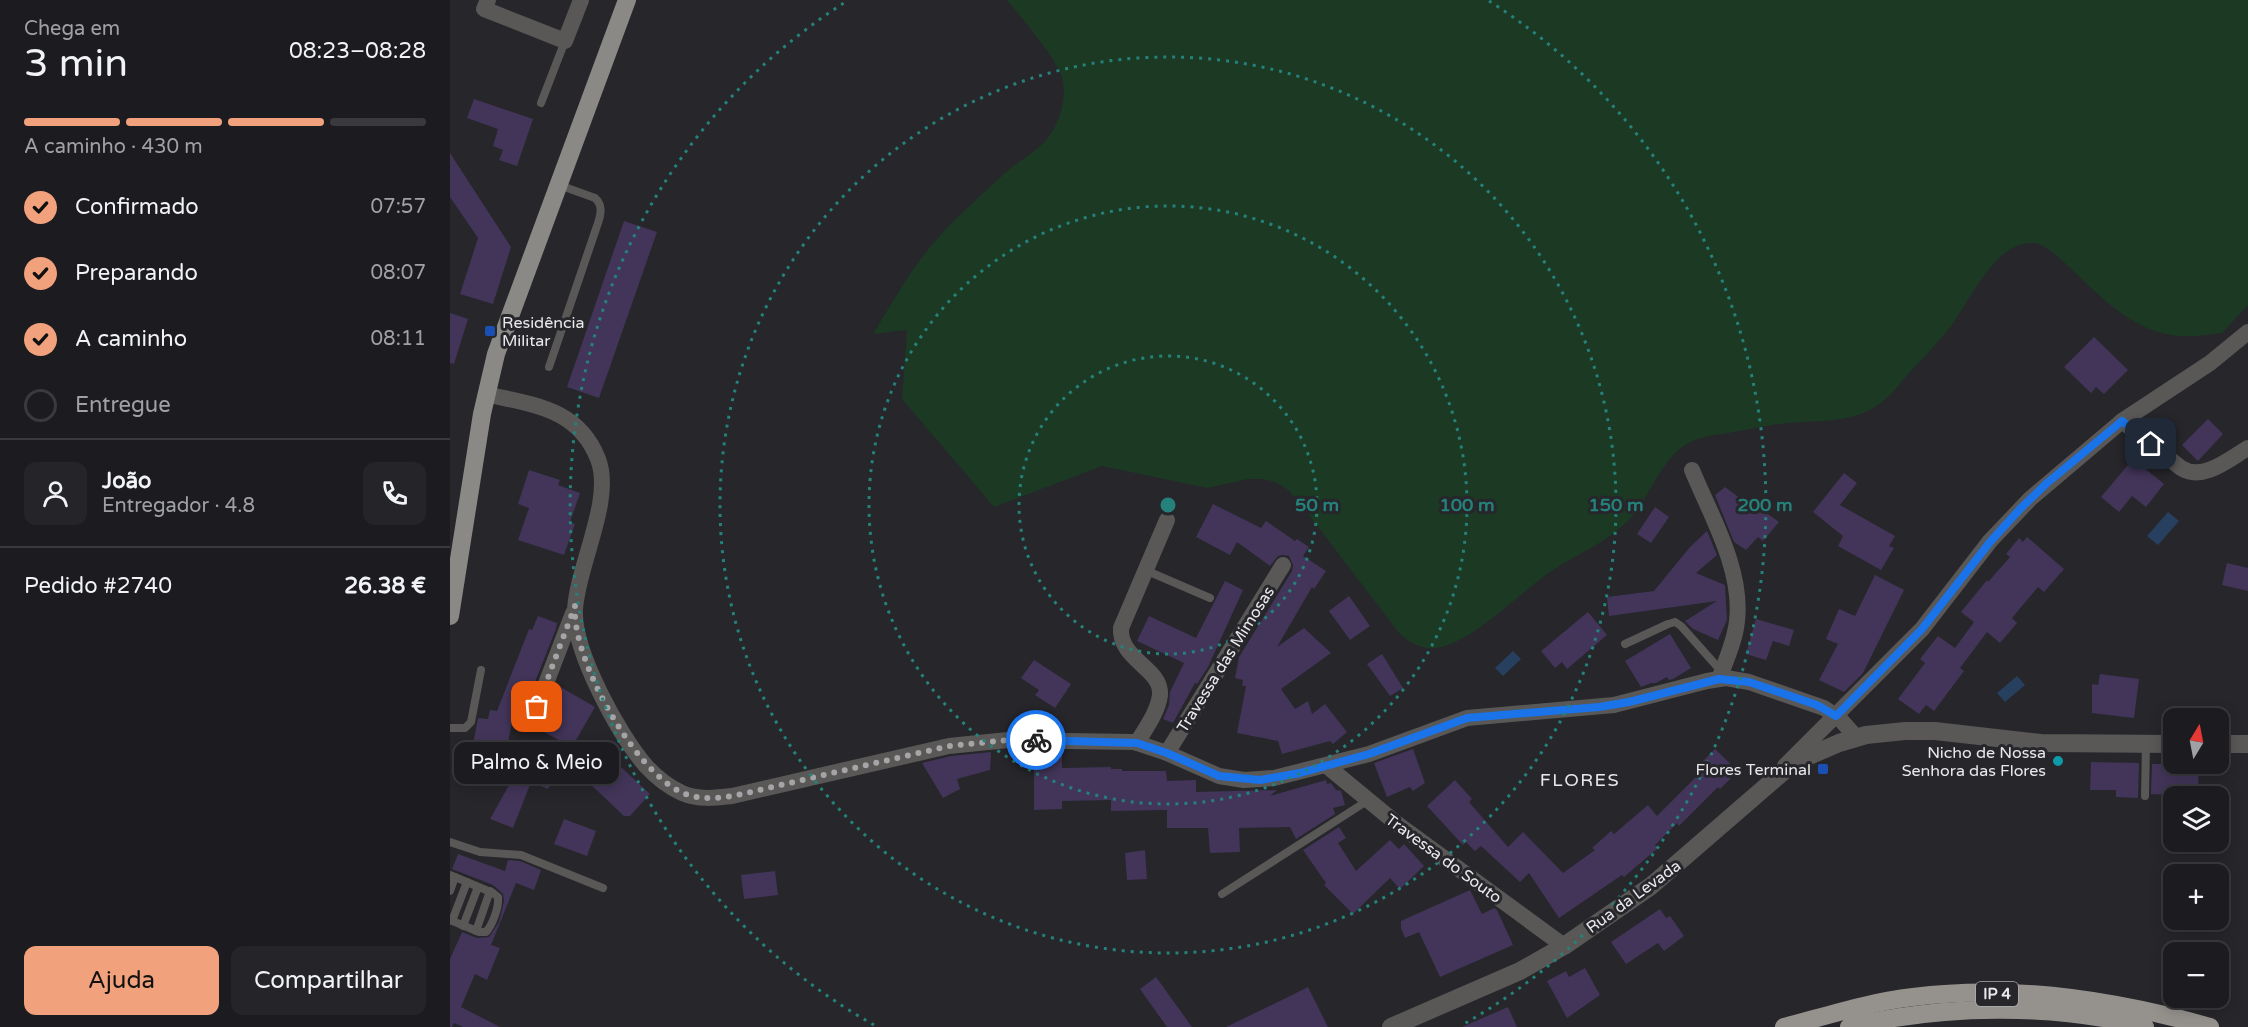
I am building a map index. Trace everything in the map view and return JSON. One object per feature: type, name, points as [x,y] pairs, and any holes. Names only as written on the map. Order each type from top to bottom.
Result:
[{"type":"highway","name":"IP 4","points":[[1784,1027],[1849,1009],[1913,997],[1977,994],[2034,995],[2092,1000],[2160,1013],[2210,1027]]},
{"type":"highway","name":"IP 4","points":[[1849,1027],[1947,1012],[2015,1010],[2077,1014],[2145,1027]]},
{"type":"main road","points":[[450,616],[486,394],[496,354],[627,0]]},
{"type":"street","points":[[488,0],[484,9],[565,41],[581,0]]},
{"type":"street","points":[[1756,794],[1922,629],[1990,542],[2047,483],[2122,421],[2210,363],[2248,332]]},
{"type":"street","points":[[486,394],[549,409],[566,417],[580,430],[599,461],[602,492],[578,585],[575,606],[576,630],[584,657],[634,751],[652,772],[675,789],[692,796],[711,798],[732,796],[969,743],[1017,740],[1137,743],[1167,753],[1208,772],[1244,780],[1274,778],[1369,754],[1467,718],[1599,707],[1629,702],[1720,676],[1749,682],[1817,705],[1836,716],[1856,737]]},
{"type":"street","points":[[2122,421],[2181,468],[2192,473],[2205,472],[2248,448]]},
{"type":"street","points":[[1692,470],[1736,581],[1737,622],[1732,645],[1720,676]]},
{"type":"street","points":[[1137,743],[1158,703],[1159,689],[1153,676],[1128,651],[1120,632],[1123,619],[1167,520]]},
{"type":"street","name":"Travessa das Mimosas","points":[[1167,753],[1283,565]]},
{"type":"street","points":[[537,707],[575,606]]},
{"type":"street","name":"Rua da Levada","points":[[1391,1027],[1520,971],[1564,946],[1657,881],[1784,771],[1809,756],[1856,737],[1890,731],[1919,731],[2041,743],[2163,744]]},
{"type":"street","points":[[2229,744],[2248,744]]},
{"type":"street","name":"Travessa do Souto","points":[[1327,766],[1367,801],[1564,946]]},
{"type":"lane","points":[[541,103],[565,41]]},
{"type":"lane","points":[[549,367],[601,209],[595,198],[559,185]]},
{"type":"lane","points":[[1145,570],[1210,598]]},
{"type":"lane","points":[[1625,644],[1675,622],[1681,626],[1720,676]]},
{"type":"lane","points":[[450,728],[465,728],[471,722],[481,670]]},
{"type":"lane","points":[[2145,796],[2146,744]]},
{"type":"lane","points":[[1222,894],[1367,801]]},
{"type":"lane","points":[[450,842],[480,852],[520,855],[603,888]]},
{"type":"lane","points":[[450,891],[453,876],[496,894],[499,899],[486,932],[476,931],[451,921],[466,882]]},
{"type":"lane","points":[[463,926],[478,887]]},
{"type":"green space","points":[[1007,0],[2248,0],[2248,305],[2222,333],[2184,336],[2155,331],[2114,308],[2047,248],[2033,243],[2019,245],[2006,252],[1995,263],[1948,330],[1882,402],[1870,410],[1846,418],[1773,425],[1690,442],[1668,461],[1634,513],[1618,530],[1550,572],[1464,638],[1436,648],[1420,647],[1399,633],[1299,502],[1288,490],[1275,482],[1248,479],[1207,488],[1102,466],[994,507],[902,399],[907,330],[873,334],[908,278],[937,238],[998,179],[1045,141],[1060,115],[1064,92],[1059,70],[1038,38]]},
{"type":"water","points":[[2168,512],[2179,521],[2158,545],[2147,536]]},
{"type":"water","points":[[1513,651],[1521,659],[1503,676],[1495,668]]},
{"type":"water","points":[[2017,676],[2025,685],[2005,702],[1997,693]]},
{"type":"building","points":[[474,99],[533,119],[517,166],[499,160],[503,150],[493,146],[498,129],[467,118]]},
{"type":"building","points":[[450,153],[511,247],[493,304],[460,294],[478,238],[450,197]]},
{"type":"building","points":[[624,221],[657,232],[599,398],[567,387]]},
{"type":"building","points":[[450,313],[468,319],[454,364],[450,363]]},
{"type":"building","points":[[2094,337],[2128,370],[2104,394],[2096,387],[2091,393],[2064,367]]},
{"type":"building","points":[[2208,419],[2223,434],[2198,461],[2182,445]]},
{"type":"building","points":[[2133,459],[2164,484],[2146,507],[2132,496],[2119,512],[2101,497]]},
{"type":"building","points":[[529,470],[560,480],[558,485],[580,493],[570,522],[575,524],[564,555],[518,540],[529,508],[518,504]]},
{"type":"building","points":[[1844,473],[1857,483],[1840,505],[1895,536],[1889,546],[1894,548],[1881,570],[1838,546],[1843,536],[1813,512]]},
{"type":"building","points":[[1725,487],[1779,522],[1763,541],[1758,537],[1746,550],[1734,542],[1715,495]]},
{"type":"building","points":[[1213,504],[1261,528],[1266,521],[1295,541],[1297,539],[1309,547],[1303,556],[1326,571],[1314,589],[1312,587],[1277,647],[1304,628],[1331,653],[1281,689],[1295,709],[1308,701],[1312,714],[1325,704],[1347,732],[1333,744],[1330,741],[1282,754],[1278,741],[1237,733],[1246,686],[1242,686],[1243,680],[1235,678],[1239,657],[1292,571],[1293,565],[1289,556],[1283,555],[1278,556],[1270,566],[1237,542],[1230,555],[1196,537]]},
{"type":"building","points":[[1655,507],[1669,517],[1651,543],[1637,534]]},
{"type":"building","points":[[1707,531],[1717,555],[1696,573],[1725,585],[1727,620],[1718,640],[1693,629],[1685,621],[1717,601],[1609,616],[1607,597],[1654,591],[1690,547]]},
{"type":"building","points":[[2027,537],[2064,569],[2044,592],[2038,587],[2012,618],[2017,623],[2000,643],[1987,632],[1960,668],[1964,671],[1934,711],[1926,705],[1919,714],[1898,699],[1925,663],[1920,659],[1938,636],[1955,648],[1974,622],[1961,612],[1987,580],[1988,582],[2010,557],[2006,554],[2019,538],[2023,542]]},
{"type":"building","points":[[2227,563],[2248,568],[2248,591],[2222,585]]},
{"type":"building","points":[[1875,575],[1904,590],[1863,673],[1844,692],[1819,680],[1838,644],[1826,639],[1839,609],[1855,616]]},
{"type":"building","points":[[1225,581],[1243,590],[1208,667],[1197,684],[1195,683],[1173,723],[1163,719],[1169,705],[1170,692],[1184,663],[1137,641],[1149,616],[1196,638]]},
{"type":"building","points":[[1349,596],[1370,626],[1350,640],[1329,611]]},
{"type":"building","points":[[1588,612],[1607,635],[1567,669],[1562,662],[1555,668],[1541,651]]},
{"type":"building","points":[[538,616],[557,623],[556,629],[531,692],[524,690],[521,695],[517,693],[504,766],[470,760],[478,718],[488,719],[490,710],[497,711],[529,629],[532,630]]},
{"type":"building","points":[[1756,619],[1794,630],[1789,646],[1773,641],[1766,660],[1746,654]]},
{"type":"building","points":[[1670,634],[1691,668],[1673,679],[1669,680],[1667,677],[1641,687],[1625,661]]},
{"type":"building","points":[[1382,654],[1403,688],[1390,696],[1367,664]]},
{"type":"building","points":[[1034,660],[1071,684],[1055,708],[1035,695],[1039,690],[1021,678]]},
{"type":"building","points":[[2100,674],[2139,679],[2134,718],[2092,713],[2092,684],[2098,685]]},
{"type":"building","points":[[557,685],[595,707],[572,747],[540,730],[556,702],[551,700]]},
{"type":"building","points":[[1413,749],[1425,783],[1413,791],[1410,787],[1387,797],[1374,763]]},
{"type":"building","points":[[1715,749],[1738,771],[1720,789],[1718,787],[1679,826],[1677,823],[1655,845],[1658,848],[1624,877],[1622,875],[1559,918],[1529,873],[1520,882],[1481,846],[1475,851],[1466,842],[1463,845],[1427,806],[1455,780],[1472,799],[1469,802],[1508,847],[1523,832],[1563,873],[1595,850],[1592,848],[1611,831],[1614,834],[1648,805],[1657,816],[1702,771],[1697,767]]},
{"type":"building","points":[[991,752],[990,770],[957,779],[960,789],[943,798],[922,763],[951,756]]},
{"type":"building","points":[[1034,754],[1062,754],[1062,768],[1111,767],[1111,769],[1122,769],[1122,771],[1166,771],[1167,781],[1196,780],[1196,792],[1277,790],[1270,796],[1326,780],[1327,784],[1331,783],[1336,790],[1341,791],[1345,805],[1333,808],[1335,814],[1296,839],[1290,827],[1239,828],[1240,852],[1210,853],[1208,828],[1167,828],[1167,810],[1111,811],[1111,800],[1062,801],[1062,809],[1034,810]]},
{"type":"building","points":[[609,756],[650,794],[630,816],[624,816],[586,780]]},
{"type":"building","points":[[2091,762],[2139,763],[2138,798],[2116,797],[2116,790],[2090,790]]},
{"type":"building","points":[[541,764],[555,778],[548,789],[531,782],[513,828],[490,819],[514,776],[508,774]]},
{"type":"building","points":[[2152,764],[2163,764],[2163,774],[2199,774],[2198,786],[2163,786],[2163,795],[2151,794]]},
{"type":"building","points":[[564,819],[596,831],[587,856],[554,844]]},
{"type":"building","points":[[1339,827],[1346,838],[1338,843],[1356,871],[1390,840],[1399,849],[1404,844],[1424,866],[1400,889],[1390,878],[1353,914],[1324,885],[1326,883],[1303,850]]},
{"type":"building","points":[[1145,850],[1147,879],[1127,880],[1125,853]]},
{"type":"building","points":[[458,854],[505,871],[508,860],[520,861],[541,870],[534,890],[516,883],[491,945],[500,948],[487,980],[475,974],[461,1007],[500,1027],[463,1027],[454,1023],[450,1027],[450,959],[462,932],[477,938],[489,937],[499,922],[504,901],[503,894],[493,885],[452,869]]},
{"type":"building","points":[[775,871],[778,895],[744,899],[741,875]]},
{"type":"building","points":[[1470,890],[1482,914],[1494,908],[1497,910],[1513,945],[1440,977],[1419,932],[1405,938],[1401,921]]},
{"type":"building","points":[[1660,909],[1666,918],[1670,916],[1684,936],[1664,951],[1658,943],[1626,964],[1611,942]]},
{"type":"building","points":[[1585,968],[1600,995],[1567,1018],[1547,981],[1566,971],[1569,977]]},
{"type":"building","points":[[1156,977],[1192,1027],[1167,1027],[1140,989]]},
{"type":"building","points":[[1308,987],[1328,1027],[1226,1027],[1282,1000]]},
{"type":"building","points":[[1508,1007],[1517,1027],[1462,1027]]},
{"type":"way so far","points":[[537,707],[575,606],[576,630],[584,657],[623,734],[652,772],[675,789],[692,796],[701,798],[732,796],[961,744],[1036,740]]},
{"type":"place","name":"Residência Militar","points":[[490,331]]},
{"type":"place","name":"Palmo & Meio","points":[[537,707]]},
{"type":"place","name":"Nicho de Nossa Senhora das Flores","points":[[2058,761]]},
{"type":"place","name":"Flores Terminal","points":[[1823,769]]},
{"type":"district","name":"FLORES","points":[[1580,780]]},
{"type":"route","points":[[1036,740],[1123,741],[1144,744],[1219,776],[1260,780],[1300,773],[1369,754],[1467,718],[1599,707],[1629,702],[1719,679],[1749,682],[1817,705],[1836,716],[1922,629],[1990,542],[2047,483],[2122,421],[2151,444]]}]
